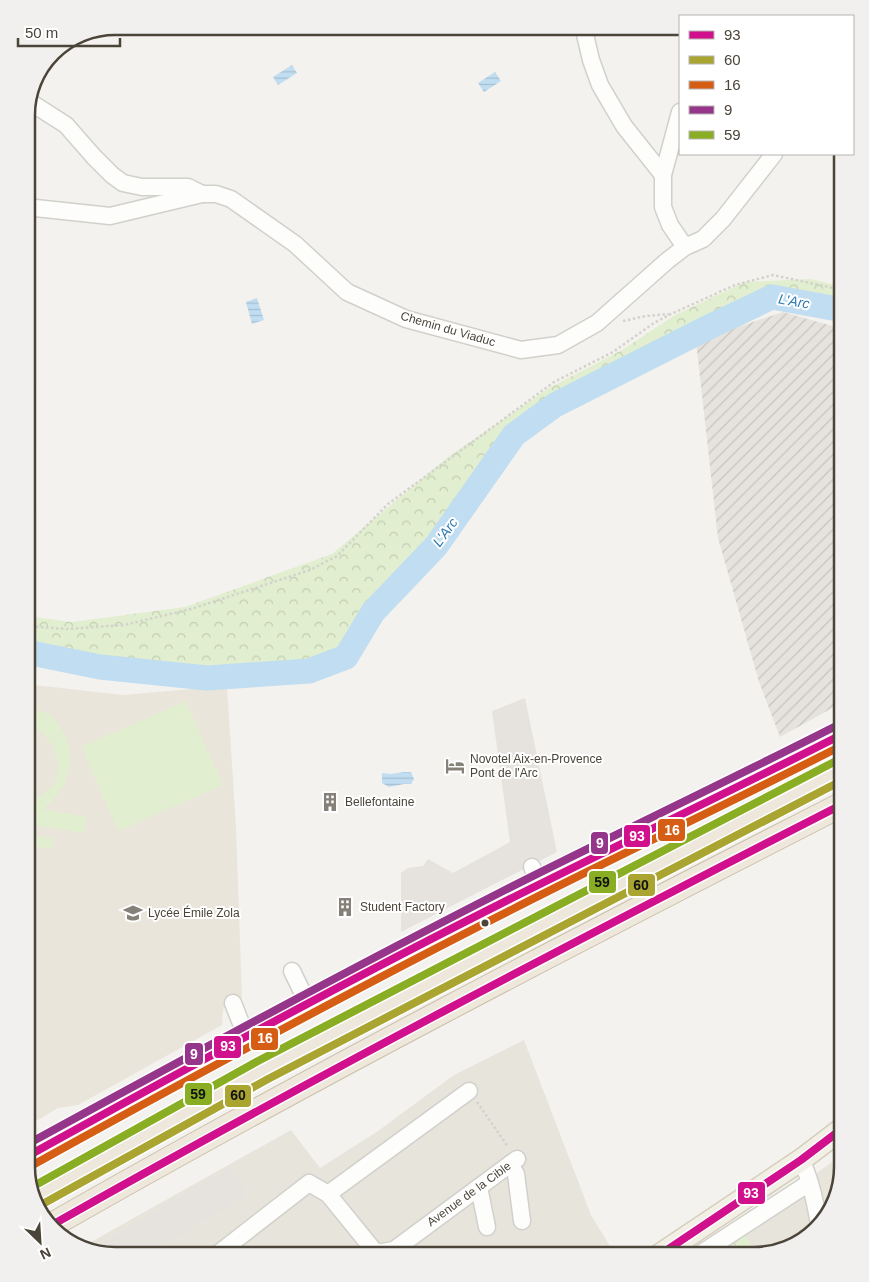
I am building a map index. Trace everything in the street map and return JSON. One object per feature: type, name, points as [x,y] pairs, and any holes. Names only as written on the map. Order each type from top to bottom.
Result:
[{"type":"highway","points":[[40,1194],[263,1070],[834,774]]},
{"type":"highway","points":[[65,1218],[251,1114],[442,1011],[834,809]]},
{"type":"main road","points":[[35,1152],[308,1004],[536,875],[744,785],[834,739]]},
{"type":"main road","points":[[674,1247],[805,1171],[834,1138]]},
{"type":"main road","points":[[691,1247],[834,1152]]},
{"type":"street","points":[[585,35],[591,60],[600,84],[624,126],[663,175]]},
{"type":"street","points":[[36,106],[66,125],[94,157],[123,183],[142,187],[188,187],[202,194]]},
{"type":"street","points":[[679,116],[663,175],[663,207],[670,225],[685,248]]},
{"type":"street","name":"Chemin du Viaduc","points":[[35,208],[110,216],[202,194],[216,194],[231,199],[295,244],[347,292],[406,319],[521,350],[558,346],[597,323],[668,260],[685,248],[703,239],[723,219],[773,155]]},
{"type":"street","points":[[292,971],[308,1004]]},
{"type":"street","points":[[233,1003],[246,1036]]},
{"type":"street","points":[[328,1194],[469,1091]]},
{"type":"street","points":[[513,1162],[522,1221]]},
{"type":"street","name":"Avenue de la Cible","points":[[398,1247],[513,1162]]},
{"type":"street","points":[[708,1247],[805,1171],[817,1216]]},
{"type":"street","name":"Avenue de la Cible","points":[[227,1247],[309,1183],[328,1194],[371,1247]]},
{"type":"street","points":[[479,1187],[487,1227]]},
{"type":"path","points":[[35,627],[66,629],[124,625],[191,609],[310,570],[337,556],[388,504],[554,382],[613,352],[654,323],[735,284],[773,274],[834,288]]},
{"type":"path","points":[[597,323],[619,322],[646,316],[671,314]]},
{"type":"path","points":[[469,1091],[513,1162]]},
{"type":"shaded area","points":[[783,312],[834,326],[834,707],[780,737],[759,682],[718,538],[696,341]]},
{"type":"shaded area","name":"Lycée Émile Zola","points":[[35,685],[123,695],[227,686],[236,827],[242,998],[223,1009],[222,1025],[78,1105],[58,1108],[35,1122]]},
{"type":"shaded area","points":[[525,698],[557,852],[401,932],[401,873],[408,868],[423,866],[428,859],[453,873],[510,842],[492,711]]},
{"type":"shaded area","points":[[524,1040],[591,1215],[611,1247],[110,1247],[90,1243],[291,1130],[320,1168],[378,1131],[454,1075]]},
{"type":"shaded area","points":[[834,1161],[833,1178],[828,1198],[811,1224],[803,1230],[785,1241],[765,1246],[715,1247]]},
{"type":"shaded area","points":[[231,1167],[246,1196],[158,1247],[110,1247],[99,1245]]},
{"type":"shaded area","points":[[834,1171],[828,1198],[822,1208],[815,1184]]},
{"type":"green space","points":[[811,279],[834,285],[834,308],[772,297],[555,405],[514,435],[436,546],[373,612],[346,657],[309,671],[207,678],[100,667],[35,654],[35,617],[72,622],[185,607],[332,554],[448,457],[549,388],[622,350],[675,315],[745,282]]},
{"type":"green space","points":[[186,701],[223,785],[118,831],[81,747]]},
{"type":"green space","points":[[35,711],[54,718],[62,730],[70,752],[70,763],[64,783],[59,793],[43,809],[87,817],[84,833],[35,825],[35,799],[53,785],[57,777],[58,767],[49,740],[35,727]]},
{"type":"green space","points":[[35,836],[54,839],[52,849],[35,846]]},
{"type":"green space","points":[[745,1234],[751,1247],[724,1247]]},
{"type":"water","points":[[292,65],[297,73],[278,85],[273,77]]},
{"type":"water","points":[[495,72],[501,81],[484,92],[478,83]]},
{"type":"water","points":[[257,298],[264,320],[252,324],[246,302]]},
{"type":"water","points":[[411,772],[414,779],[411,784],[389,787],[382,783],[382,773]]},
{"type":"waterway","name":"L'Arc","points":[[35,654],[100,667],[207,678],[309,671],[346,657],[373,612],[436,546],[514,435],[555,405],[772,297],[834,308]]},
{"type":"transit line","name":"9","points":[[35,1140],[445,921],[834,727]]},
{"type":"transit line","name":"93","points":[[35,1152],[390,961],[512,898],[834,739]]},
{"type":"transit line","name":"16","points":[[35,1164],[392,971],[554,888],[834,750]]},
{"type":"transit line","name":"59","points":[[37,1184],[258,1061],[834,762]]},
{"type":"transit line","name":"60","points":[[44,1203],[268,1079],[834,785]]},
{"type":"transit line","name":"93","points":[[65,1218],[445,1010],[834,809]]},
{"type":"transit line","name":"93","points":[[671,1247],[801,1160],[834,1135]]},
{"type":"place","name":"Novotel Aix-en-Provence Pont de l'Arc","points":[[455,766]]},
{"type":"place","name":"Bellefontaine","points":[[330,802]]},
{"type":"place","name":"Student Factory","points":[[345,907]]},
{"type":"place","name":"Lycée Émile Zola","points":[[133,913]]}]
